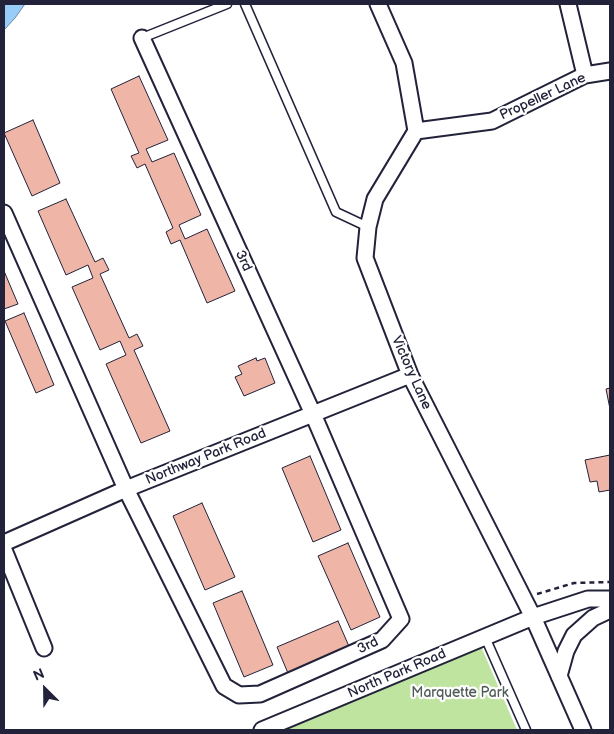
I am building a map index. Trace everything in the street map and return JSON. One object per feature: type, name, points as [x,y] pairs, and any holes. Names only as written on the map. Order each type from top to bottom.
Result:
[{"type":"street","points":[[378,4],[404,63],[416,131]]},
{"type":"street","points":[[568,4],[585,75]]},
{"type":"street","name":"3rd","points":[[4,213],[126,489],[224,686],[239,696],[260,694],[382,640],[401,619],[313,414],[142,38]]},
{"type":"street","name":"Propeller Lane","points":[[416,131],[492,121],[585,75],[610,71]]},
{"type":"street","name":"Victory Lane","points":[[416,131],[375,199],[368,227],[365,258],[410,375],[533,617],[583,730]]},
{"type":"street","name":"Northway Park Road","points":[[4,543],[126,489],[410,375]]},
{"type":"street","points":[[4,550],[44,648]]},
{"type":"street","name":"North Park Road","points":[[262,730],[533,617],[588,599],[610,599]]},
{"type":"street","points":[[559,676],[566,651],[574,635],[593,618],[610,610]]},
{"type":"lane","points":[[142,38],[227,4]]},
{"type":"lane","points":[[245,4],[336,212],[368,227]]},
{"type":"lane","points":[[485,637],[526,730]]},
{"type":"path","points":[[524,599],[574,583],[610,582]]},
{"type":"green space","name":"Marquette Park","points":[[480,644],[517,730],[284,730]]},
{"type":"water","points":[[4,4],[25,4],[4,30]]},
{"type":"building","points":[[139,76],[168,140],[146,149],[152,162],[174,153],[201,215],[179,225],[185,239],[207,229],[235,291],[207,303],[180,240],[171,244],[166,232],[173,228],[145,164],[137,168],[131,156],[139,153],[111,89]]},
{"type":"building","points":[[33,120],[60,183],[32,196],[4,133]]},
{"type":"building","points":[[66,199],[95,262],[103,258],[109,270],[100,274],[129,338],[137,334],[143,346],[134,350],[170,431],[141,443],[106,364],[126,355],[120,341],[100,350],[72,287],[93,278],[88,265],[66,275],[38,211]]},
{"type":"building","points":[[4,271],[18,304],[4,309]]},
{"type":"building","points":[[24,313],[54,385],[36,393],[5,321]]},
{"type":"building","points":[[256,358],[257,361],[265,358],[275,383],[244,396],[235,377],[242,374],[238,366]]},
{"type":"building","points":[[610,388],[610,409],[606,389]]},
{"type":"building","points":[[610,455],[610,490],[599,492],[597,481],[590,482],[585,460]]},
{"type":"building","points":[[310,456],[341,530],[313,542],[282,468]]},
{"type":"building","points":[[202,503],[235,577],[205,590],[173,516]]},
{"type":"building","points":[[348,543],[380,617],[351,630],[318,556]]},
{"type":"building","points":[[242,591],[273,665],[244,677],[213,603]]},
{"type":"building","points":[[338,621],[351,651],[290,678],[277,647]]}]
